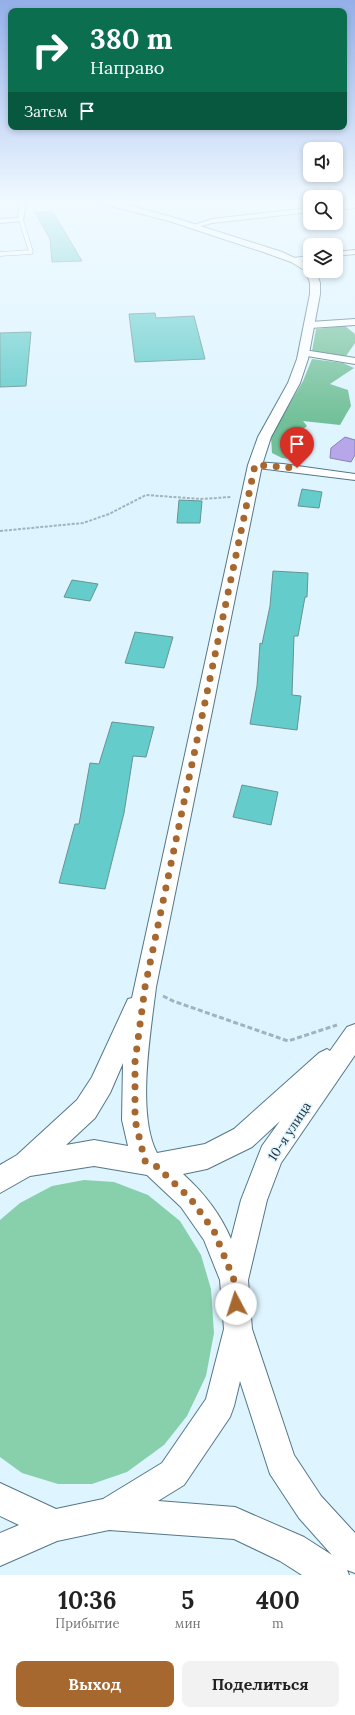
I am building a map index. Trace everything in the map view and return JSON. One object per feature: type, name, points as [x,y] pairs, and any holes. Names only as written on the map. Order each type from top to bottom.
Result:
[{"type":"street","points":[[315,278],[316,288],[304,353],[294,382],[264,437],[255,465],[145,987],[135,1062],[135,1120],[151,1163],[190,1198],[214,1231],[234,1280],[238,1329],[281,1463],[310,1508],[355,1557]]},
{"type":"street","points":[[310,326],[355,322]]},
{"type":"street","points":[[304,353],[355,361]]},
{"type":"street","points":[[255,465],[291,468],[355,477]]},
{"type":"street","points":[[0,1180],[26,1164],[86,1109],[101,1085],[145,987]]},
{"type":"street","name":"10-я улица","points":[[151,1163],[207,1156],[243,1138],[354,1036]]},
{"type":"street","name":"10-я улица","points":[[234,1280],[254,1200],[271,1155],[354,1036]]},
{"type":"street","points":[[26,1164],[94,1153],[151,1163]]},
{"type":"street","points":[[109,1514],[173,1474],[220,1406],[238,1329]]},
{"type":"street","points":[[0,1499],[55,1525]]},
{"type":"street","points":[[0,1550],[55,1525],[109,1514],[235,1523],[292,1549],[332,1575]]},
{"type":"path","points":[[0,532],[83,523],[108,514],[146,495],[201,499],[231,498],[231,493]]},
{"type":"path","points":[[145,987],[173,1001],[288,1041],[337,1024],[354,1036]]},
{"type":"green space","points":[[345,326],[355,334],[355,343],[346,356],[312,351],[316,329]]},
{"type":"green space","points":[[312,359],[343,363],[354,368],[330,384],[348,390],[351,406],[340,425],[303,421],[307,426],[296,435],[301,449],[297,460],[282,458],[272,453],[271,436],[303,381]]},
{"type":"green space","points":[[84,1180],[114,1182],[148,1195],[180,1221],[201,1255],[211,1289],[214,1333],[206,1376],[187,1416],[164,1445],[127,1472],[92,1484],[58,1484],[22,1473],[0,1457],[0,1220],[20,1203],[52,1186]]},
{"type":"shaded area","points":[[345,437],[355,440],[355,455],[351,462],[330,458],[331,448]]},
{"type":"building","points":[[155,313],[156,318],[194,316],[205,359],[135,362],[129,314]]},
{"type":"building","points":[[31,332],[26,386],[0,387],[0,333]]},
{"type":"building","points":[[302,489],[322,492],[319,508],[298,506]]},
{"type":"building","points":[[179,500],[202,501],[200,523],[177,523]]},
{"type":"building","points":[[273,571],[308,573],[307,597],[305,597],[298,636],[294,636],[292,695],[301,696],[297,730],[250,724],[257,686],[260,643],[262,644],[270,606]]},
{"type":"building","points":[[72,580],[98,584],[90,601],[64,597]]},
{"type":"building","points":[[135,632],[173,637],[164,668],[125,663]]},
{"type":"building","points":[[112,722],[154,727],[146,757],[133,756],[124,813],[105,889],[59,883],[75,824],[79,824],[90,763],[99,764]]},
{"type":"building","points":[[242,785],[278,792],[271,825],[233,817]]},
{"type":"route","points":[[236,1304],[234,1280],[214,1231],[190,1198],[156,1166],[145,1161],[135,1120],[135,1062],[145,987],[255,465],[297,468]]}]
